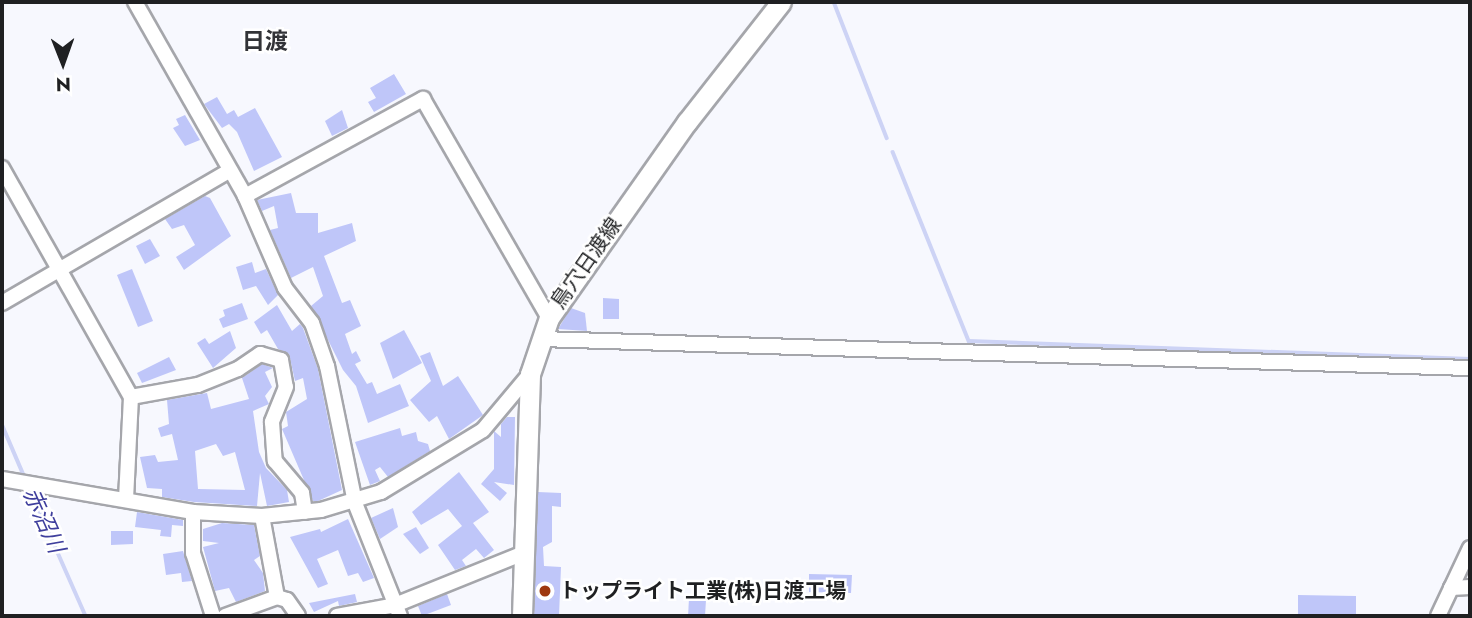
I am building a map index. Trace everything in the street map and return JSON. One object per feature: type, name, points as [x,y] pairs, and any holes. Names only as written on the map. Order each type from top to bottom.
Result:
[{"type":"main road","name":"鳥穴日渡線","points":[[522,616],[530,374],[549,318],[687,122],[781,2]]},
{"type":"street","points":[[135,2],[245,196],[285,288],[304,309],[316,334],[327,366],[355,503],[398,610]]},
{"type":"street","points":[[245,196],[423,99],[549,318]]},
{"type":"street","points":[[2,168],[131,397],[126,500]]},
{"type":"street","points":[[2,303],[229,171]]},
{"type":"street","points":[[541,339],[1470,368]]},
{"type":"street","points":[[131,397],[198,385],[238,369],[260,354],[281,360],[286,387],[272,422],[275,461],[302,492],[305,512]]},
{"type":"street","points":[[6,480],[193,512],[262,516],[355,503],[483,430],[530,374]]},
{"type":"street","points":[[193,512],[193,553],[213,616]]},
{"type":"street","points":[[262,516],[277,597]]},
{"type":"street","points":[[1438,616],[1470,548]]},
{"type":"street","points":[[337,616],[398,610],[526,552]]},
{"type":"street","points":[[1451,588],[1470,587]]},
{"type":"street","points":[[226,616],[277,597],[287,600],[298,616]]},
{"type":"building","points":[[394,74],[406,94],[374,112],[368,102],[376,98],[370,88]]},
{"type":"building","points":[[217,97],[227,114],[234,110],[238,117],[255,108],[282,157],[254,171],[237,132],[229,124],[222,128],[204,104]]},
{"type":"building","points":[[342,110],[348,128],[332,136],[325,121]]},
{"type":"building","points":[[185,115],[200,140],[185,146],[173,128],[179,125],[176,119]]},
{"type":"building","points":[[291,193],[296,213],[318,213],[318,233],[352,223],[356,241],[324,256],[342,303],[350,300],[361,326],[345,334],[352,354],[356,351],[361,361],[355,364],[367,384],[372,382],[377,394],[400,384],[409,406],[368,423],[356,386],[343,370],[311,306],[323,296],[313,267],[291,278],[270,230],[278,228],[274,206],[262,211],[257,200]]},
{"type":"building","points":[[205,196],[210,198],[231,236],[184,270],[176,257],[195,245],[184,225],[172,229],[165,219]]},
{"type":"building","points":[[150,239],[160,256],[145,264],[136,246]]},
{"type":"building","points":[[252,262],[255,273],[266,269],[278,295],[268,305],[256,286],[243,290],[236,267]]},
{"type":"building","points":[[132,269],[153,321],[138,327],[117,275]]},
{"type":"building","points":[[603,298],[619,299],[619,319],[603,319]]},
{"type":"building","points":[[242,303],[248,319],[223,328],[219,319],[225,316],[223,310]]},
{"type":"building","points":[[277,305],[292,331],[300,324],[303,328],[318,369],[342,490],[318,501],[313,501],[282,429],[288,426],[286,412],[307,399],[303,378],[295,381],[289,354],[278,349],[267,330],[261,334],[254,322]]},
{"type":"building","points":[[571,308],[585,313],[587,331],[558,329]]},
{"type":"building","points":[[404,330],[422,363],[393,379],[380,343]]},
{"type":"building","points":[[230,331],[236,348],[213,368],[197,343],[205,338],[209,344]]},
{"type":"building","points":[[430,352],[443,386],[458,376],[483,415],[449,439],[437,416],[429,422],[410,400],[431,381],[420,356]]},
{"type":"building","points":[[169,357],[176,370],[142,383],[137,373]]},
{"type":"building","points":[[262,364],[273,368],[265,372],[272,387],[265,396],[269,404],[253,411],[259,452],[266,468],[287,490],[289,502],[267,506],[260,473],[257,506],[162,497],[162,489],[147,488],[140,457],[155,455],[158,462],[178,460],[172,434],[161,437],[158,428],[169,424],[167,400],[207,393],[211,409],[249,399],[242,378]],"holes":[[[216,444],[223,456],[235,452],[245,490],[198,489],[195,451]]]},
{"type":"building","points":[[507,417],[515,417],[514,485],[494,482],[507,493],[500,501],[481,484],[494,469],[494,431],[501,437],[501,424]]},
{"type":"building","points":[[400,428],[402,436],[416,432],[418,441],[428,444],[430,451],[388,477],[380,467],[375,470],[380,481],[370,485],[355,442]]},
{"type":"building","points":[[459,472],[489,512],[473,523],[494,550],[484,558],[476,549],[462,560],[466,566],[455,570],[438,545],[462,526],[448,509],[421,525],[412,512]]},
{"type":"building","points":[[538,492],[561,493],[561,507],[552,506],[552,542],[543,547],[544,566],[561,567],[559,616],[534,616]]},
{"type":"building","points":[[393,508],[398,527],[380,539],[371,518]]},
{"type":"building","points":[[137,512],[183,520],[183,526],[172,525],[171,537],[160,536],[161,530],[135,527]]},
{"type":"building","points":[[348,519],[374,578],[363,582],[358,573],[348,576],[338,550],[317,559],[328,584],[318,588],[290,537],[320,529],[321,532]]},
{"type":"building","points":[[222,523],[254,525],[260,556],[254,560],[263,573],[265,591],[236,602],[229,588],[215,591],[203,547],[219,543],[203,541],[203,529]]},
{"type":"building","points":[[416,527],[429,548],[420,554],[403,534]]},
{"type":"building","points":[[111,531],[133,531],[133,544],[111,545]]},
{"type":"building","points":[[183,551],[192,581],[182,582],[181,573],[166,575],[163,554]]},
{"type":"building","points":[[809,574],[852,575],[851,593],[809,592]]},
{"type":"building","points":[[355,594],[357,602],[339,606],[338,601],[314,612],[309,603]]},
{"type":"building","points":[[447,594],[451,605],[422,616],[418,606]]},
{"type":"building","points":[[1298,595],[1356,596],[1356,616],[1298,616]]},
{"type":"building","points":[[689,599],[706,600],[705,616],[688,616]]},
{"type":"waterway","points":[[834,2],[887,138]]},
{"type":"waterway","points":[[893,152],[969,341],[1470,359]]},
{"type":"waterway","name":"赤沼川","points":[[2,424],[26,480]]},
{"type":"waterway","name":"赤沼川","points":[[29,487],[86,616]]},
{"type":"place","name":"トップライト工業(株)日渡工場","points":[[545,591]]},
{"type":"district","name":"日渡","points":[[265,41]]}]
